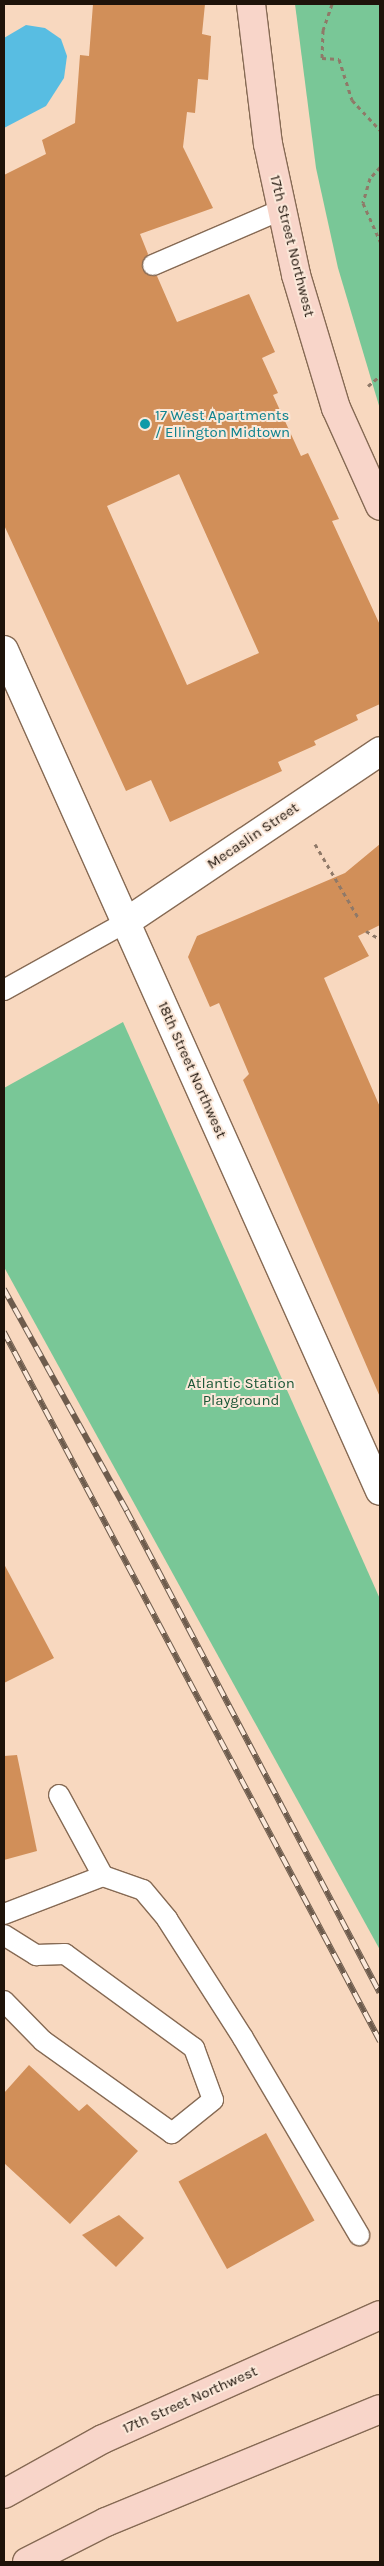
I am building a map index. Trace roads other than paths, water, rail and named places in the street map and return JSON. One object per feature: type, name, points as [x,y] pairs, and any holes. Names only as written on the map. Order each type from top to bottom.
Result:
[{"type":"main road","name":"17th Street Northwest","points":[[251,4],[268,144],[296,275],[336,408],[380,506]]},
{"type":"main road","name":"17th Street Northwest","points":[[4,2494],[103,2439],[380,2315]]},
{"type":"main road","points":[[27,2562],[106,2522],[380,2409]]},
{"type":"street","name":"18th Street Northwest","points":[[4,650],[380,1491]]},
{"type":"street","name":"Mecaslin Street","points":[[126,922],[380,751]]},
{"type":"lane","points":[[152,265],[281,210]]},
{"type":"lane","points":[[4,990],[126,922]]},
{"type":"lane","points":[[59,1795],[103,1876]]},
{"type":"lane","points":[[4,1914],[103,1876],[144,1890],[167,1919],[243,2038],[359,2235]]},
{"type":"lane","points":[[4,1935],[36,1955],[65,1954],[194,2048],[213,2100],[172,2133],[43,2042],[4,2001]]},
{"type":"water","points":[[26,25],[45,28],[61,39],[67,56],[64,78],[46,106],[4,128],[4,38]]},
{"type":"railway","points":[[4,1289],[127,1511],[380,1993]]},
{"type":"railway","points":[[4,1332],[380,2041]]},
{"type":"place","name":"17 West Apartments / Ellington Midtown","points":[[145,424]]},
{"type":"park label","name":"Atlantic Station Playground","points":[[241,1392]]}]
